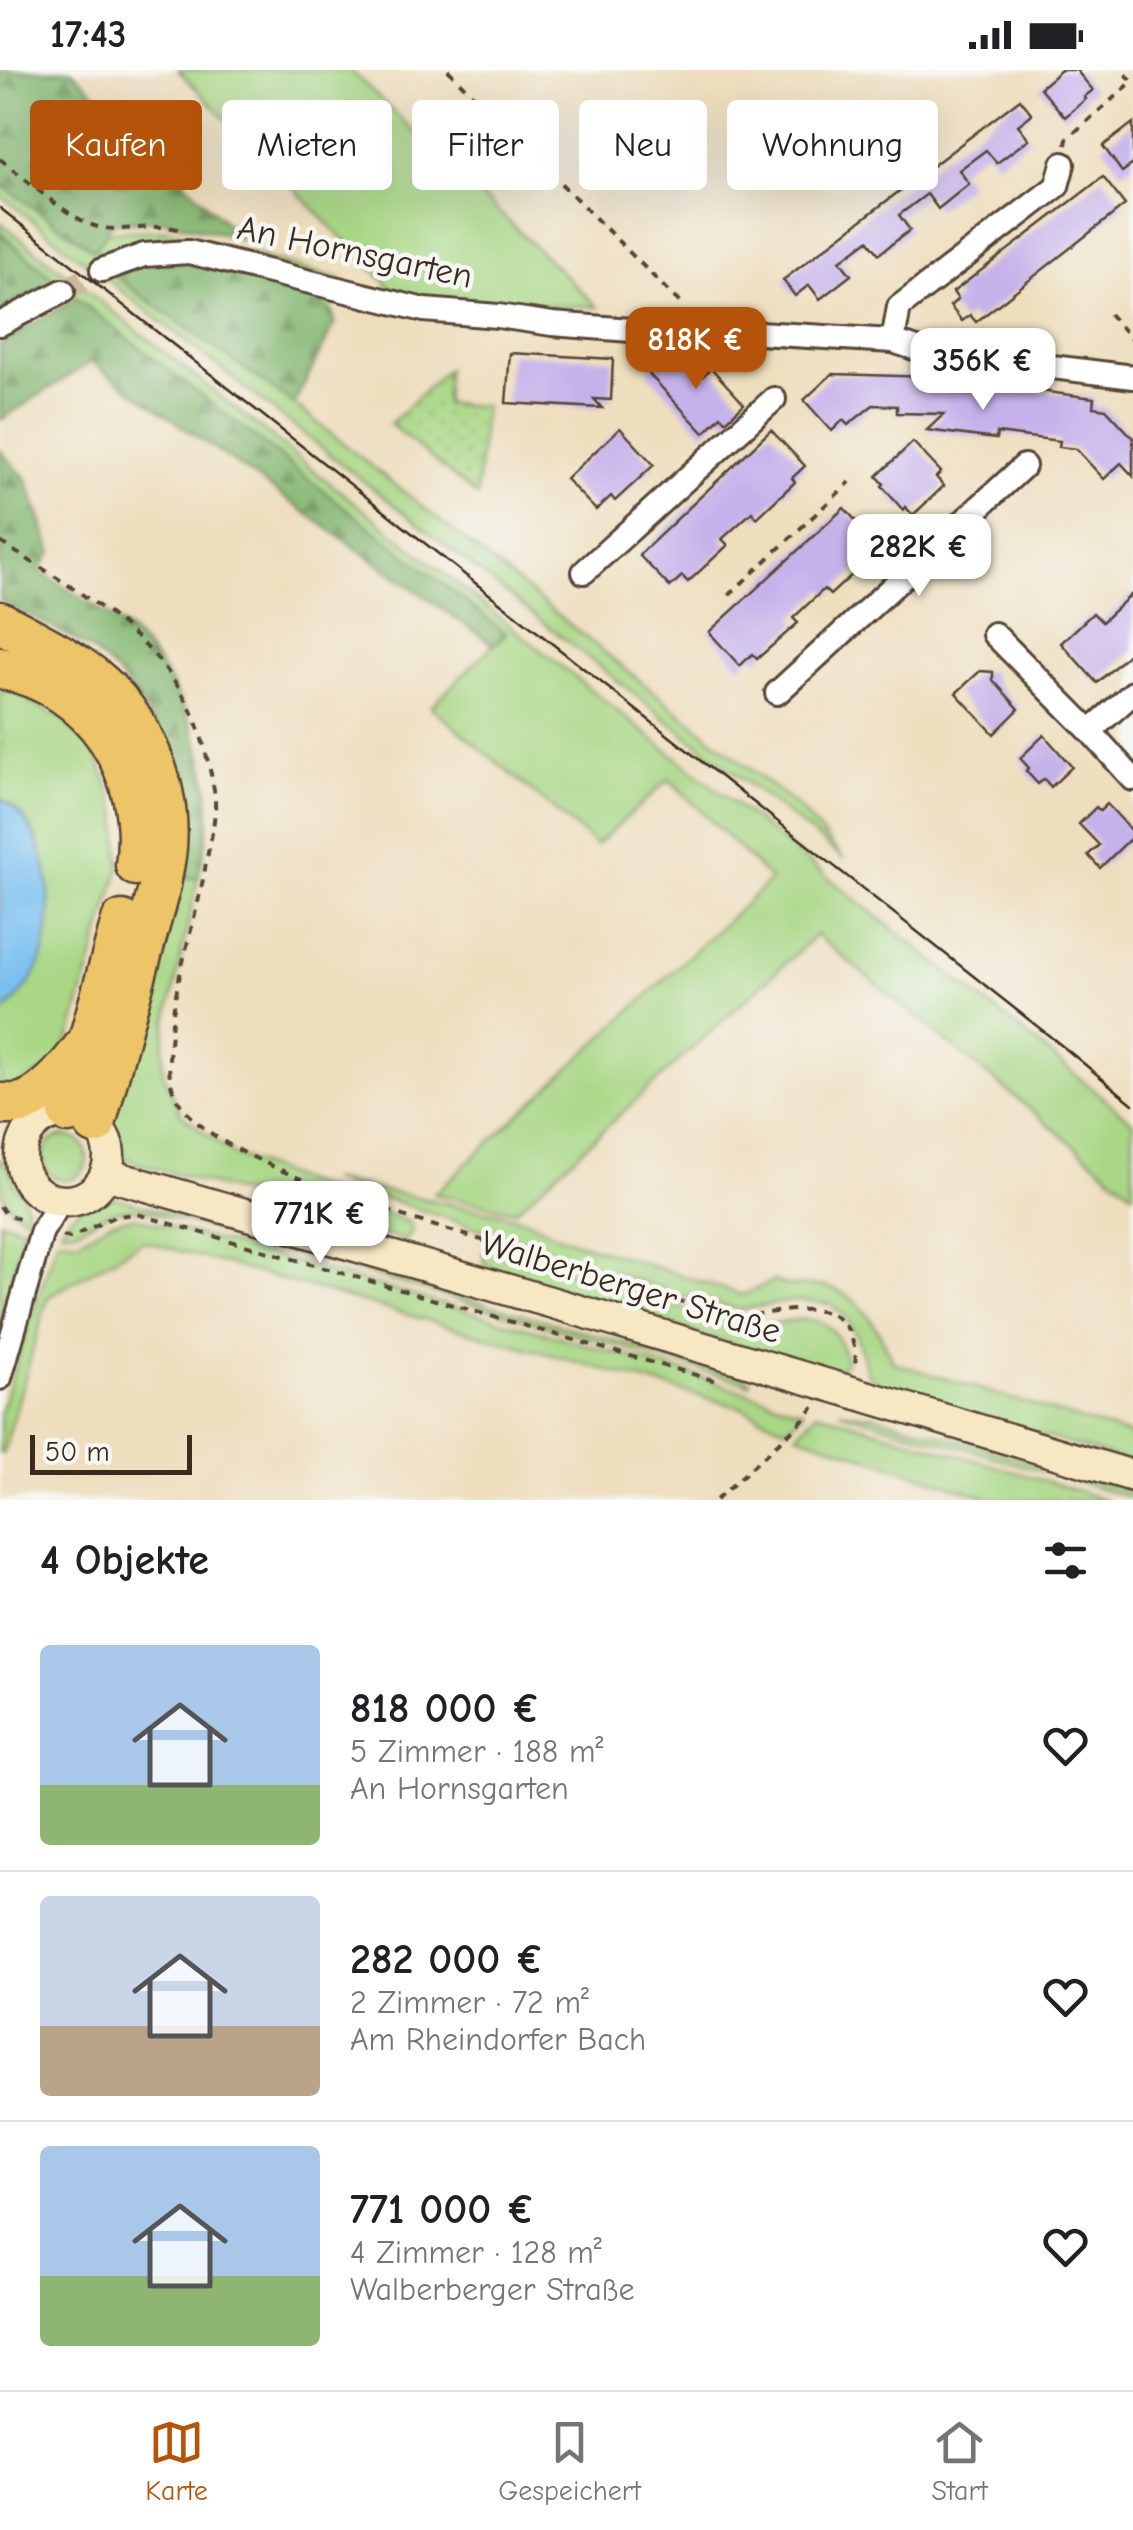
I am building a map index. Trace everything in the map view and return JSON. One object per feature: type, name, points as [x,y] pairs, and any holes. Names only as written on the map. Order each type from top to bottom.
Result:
[{"type":"highway","points":[[0,622],[92,676],[119,701],[141,734],[166,809],[166,848],[160,885],[82,1118]]},
{"type":"highway","points":[[0,668],[42,680],[70,697],[96,720],[129,780],[138,816],[134,879],[86,1043],[82,1118]]},
{"type":"highway","points":[[0,1104],[24,1103],[38,1094],[58,1078],[86,1043]]},
{"type":"main road","points":[[61,1112],[82,1118],[107,1142],[110,1158],[106,1174],[99,1186],[76,1200],[48,1197],[35,1190],[26,1178],[11,1142],[44,1118],[61,1112]]},
{"type":"main road","name":"Walberberger Straße","points":[[106,1174],[1133,1476]]},
{"type":"street","points":[[893,341],[900,307],[1057,186],[1062,164]]},
{"type":"street","name":"An Hornsgarten","points":[[102,270],[144,255],[189,252],[424,310],[644,331],[707,330],[893,341],[923,351],[1133,376]]},
{"type":"street","points":[[0,324],[63,291]]},
{"type":"street","points":[[584,572],[774,399]]},
{"type":"street","points":[[777,693],[1024,466]]},
{"type":"street","points":[[994,634],[1133,778]]},
{"type":"street","points":[[1090,731],[1133,692]]},
{"type":"street","points":[[0,1378],[42,1231],[60,1201]]},
{"type":"path","points":[[448,70],[707,330]]},
{"type":"path","points":[[1062,164],[1067,140],[1133,81],[1121,70]]},
{"type":"path","points":[[1110,314],[1133,340]]},
{"type":"path","points":[[729,595],[850,482]]},
{"type":"path","points":[[0,542],[102,608],[151,649],[181,690],[200,731],[212,777],[215,810],[173,1006],[170,1081],[179,1103],[222,1143],[322,1189],[410,1218],[726,1314],[806,1308],[835,1315],[851,1334],[857,1360],[847,1390]]},
{"type":"path","points":[[0,1206],[6,1215],[70,1238],[114,1216],[137,1214],[719,1382]]},
{"type":"path","points":[[716,1500],[800,1424]]},
{"type":"green space","points":[[0,70],[72,70],[102,100],[30,100],[30,190],[193,190],[241,238],[159,220],[112,223],[95,251],[0,184]]},
{"type":"green space","points":[[178,70],[350,70],[381,100],[222,100],[222,115]]},
{"type":"green space","points":[[392,110],[412,129],[412,190],[476,190],[598,307],[402,299],[295,190],[392,190]]},
{"type":"green space","points":[[0,184],[95,251],[106,232],[167,230],[344,280],[304,274],[185,238],[158,238],[128,245],[95,261],[108,272],[328,294],[335,323],[317,294],[114,276],[294,404],[799,808],[844,859],[0,195]]},
{"type":"green space","points":[[0,222],[1133,1122],[1133,1193],[816,935],[515,1211],[434,1194],[771,880],[669,779],[596,845],[431,707],[505,633],[76,298],[0,232]]},
{"type":"green space","points":[[0,233],[57,282],[0,309]]},
{"type":"green space","points":[[146,262],[196,263],[317,294],[335,323],[294,404],[114,276]]},
{"type":"green space","points":[[76,298],[506,633],[494,645],[91,362],[0,420],[0,344]]},
{"type":"green space","points":[[447,369],[445,404],[484,406],[477,496],[390,424]]},
{"type":"green space","points":[[0,450],[27,480],[52,552],[39,571],[123,626],[141,643],[172,685],[184,710],[202,761],[209,810],[198,879],[180,876],[185,829],[181,783],[166,745],[142,706],[114,671],[83,645],[0,600]]},
{"type":"green space","points":[[0,690],[15,693],[60,718],[97,755],[118,814],[120,866],[70,1036],[57,1065],[0,1094]]},
{"type":"green space","points":[[180,876],[198,879],[163,1049],[163,1075],[181,1114],[234,1155],[410,1223],[412,1232],[406,1241],[134,1162],[119,1153],[104,1124]]},
{"type":"green space","points":[[65,1136],[81,1142],[87,1158],[81,1174],[65,1180],[49,1174],[43,1158],[49,1142]]},
{"type":"green space","points":[[0,1159],[24,1199],[28,1219],[7,1203],[0,1181]]},
{"type":"green space","points":[[330,1180],[525,1219],[558,1236],[742,1295],[774,1281],[835,1289],[867,1314],[894,1363],[1133,1436],[1133,1463],[888,1389],[868,1375],[857,1337],[845,1316],[830,1304],[799,1300],[740,1310],[686,1297]]},
{"type":"green space","points":[[113,1197],[740,1375],[751,1382],[143,1210],[116,1211],[78,1229],[61,1230],[82,1207]]},
{"type":"green space","points":[[135,1217],[691,1374],[804,1411],[787,1429],[742,1408],[143,1241],[48,1297],[3,1454],[0,1453],[0,1412],[58,1238],[77,1241],[112,1221]]},
{"type":"green space","points":[[0,1221],[24,1227],[0,1329]]},
{"type":"green space","points":[[491,1246],[732,1323],[822,1323],[840,1343],[846,1363],[833,1372],[724,1342],[485,1265],[483,1254]]},
{"type":"green space","points":[[839,1411],[873,1415],[1133,1491],[1133,1498]]},
{"type":"green space","points":[[817,1412],[1108,1500],[994,1500],[797,1434]]},
{"type":"water","points":[[0,798],[30,827],[39,846],[49,888],[49,910],[44,952],[37,970],[0,1015]]},
{"type":"building","points":[[1061,70],[1076,70],[1093,90],[1065,117],[1040,88]]},
{"type":"building","points":[[1020,99],[1032,114],[1018,125],[1029,139],[997,163],[986,150],[959,170],[969,184],[938,209],[927,194],[899,215],[910,230],[879,254],[868,240],[840,261],[851,275],[820,299],[809,285],[795,296],[783,280],[901,190],[938,190],[938,162]]},
{"type":"building","points":[[1133,123],[1133,164],[1122,172],[1103,146]]},
{"type":"building","points":[[1103,177],[1125,205],[976,322],[970,315],[962,321],[950,306],[958,299],[953,292]]},
{"type":"building","points":[[510,353],[613,359],[611,400],[594,399],[602,408],[506,403]]},
{"type":"building","points":[[650,361],[692,364],[703,376],[711,368],[744,404],[726,421],[721,416],[704,433],[649,374]]},
{"type":"building","points":[[832,374],[932,377],[1094,398],[1093,407],[1106,409],[1133,438],[1133,476],[1121,463],[1104,479],[1076,449],[1059,447],[1060,441],[997,433],[996,439],[927,430],[944,414],[897,413],[897,406],[873,405],[848,425],[843,420],[832,431],[804,400]]},
{"type":"building","points":[[620,428],[654,465],[615,501],[611,496],[596,510],[566,479]]},
{"type":"building","points":[[771,430],[805,466],[792,478],[795,482],[757,518],[752,512],[722,539],[728,545],[688,582],[682,576],[670,587],[639,555]]},
{"type":"building","points":[[913,442],[941,472],[936,477],[944,486],[913,515],[905,507],[903,510],[877,476]]},
{"type":"building","points":[[844,508],[875,541],[861,554],[867,561],[830,595],[824,589],[793,618],[798,623],[757,659],[752,654],[740,666],[709,632]]},
{"type":"building","points":[[1133,593],[1133,650],[1097,683],[1061,643],[1093,613],[1102,622]]},
{"type":"building","points":[[980,671],[993,672],[993,680],[1019,709],[994,734],[956,693]]},
{"type":"building","points":[[1044,735],[1072,767],[1051,787],[1044,779],[1038,784],[1020,758]]},
{"type":"building","points":[[1107,804],[1133,836],[1100,868],[1088,855],[1099,845],[1079,824],[1096,807],[1100,811]]},
{"type":"tunnel","points":[[63,291],[102,270]]},
{"type":"tram line","points":[[0,208],[1133,1104]]}]
